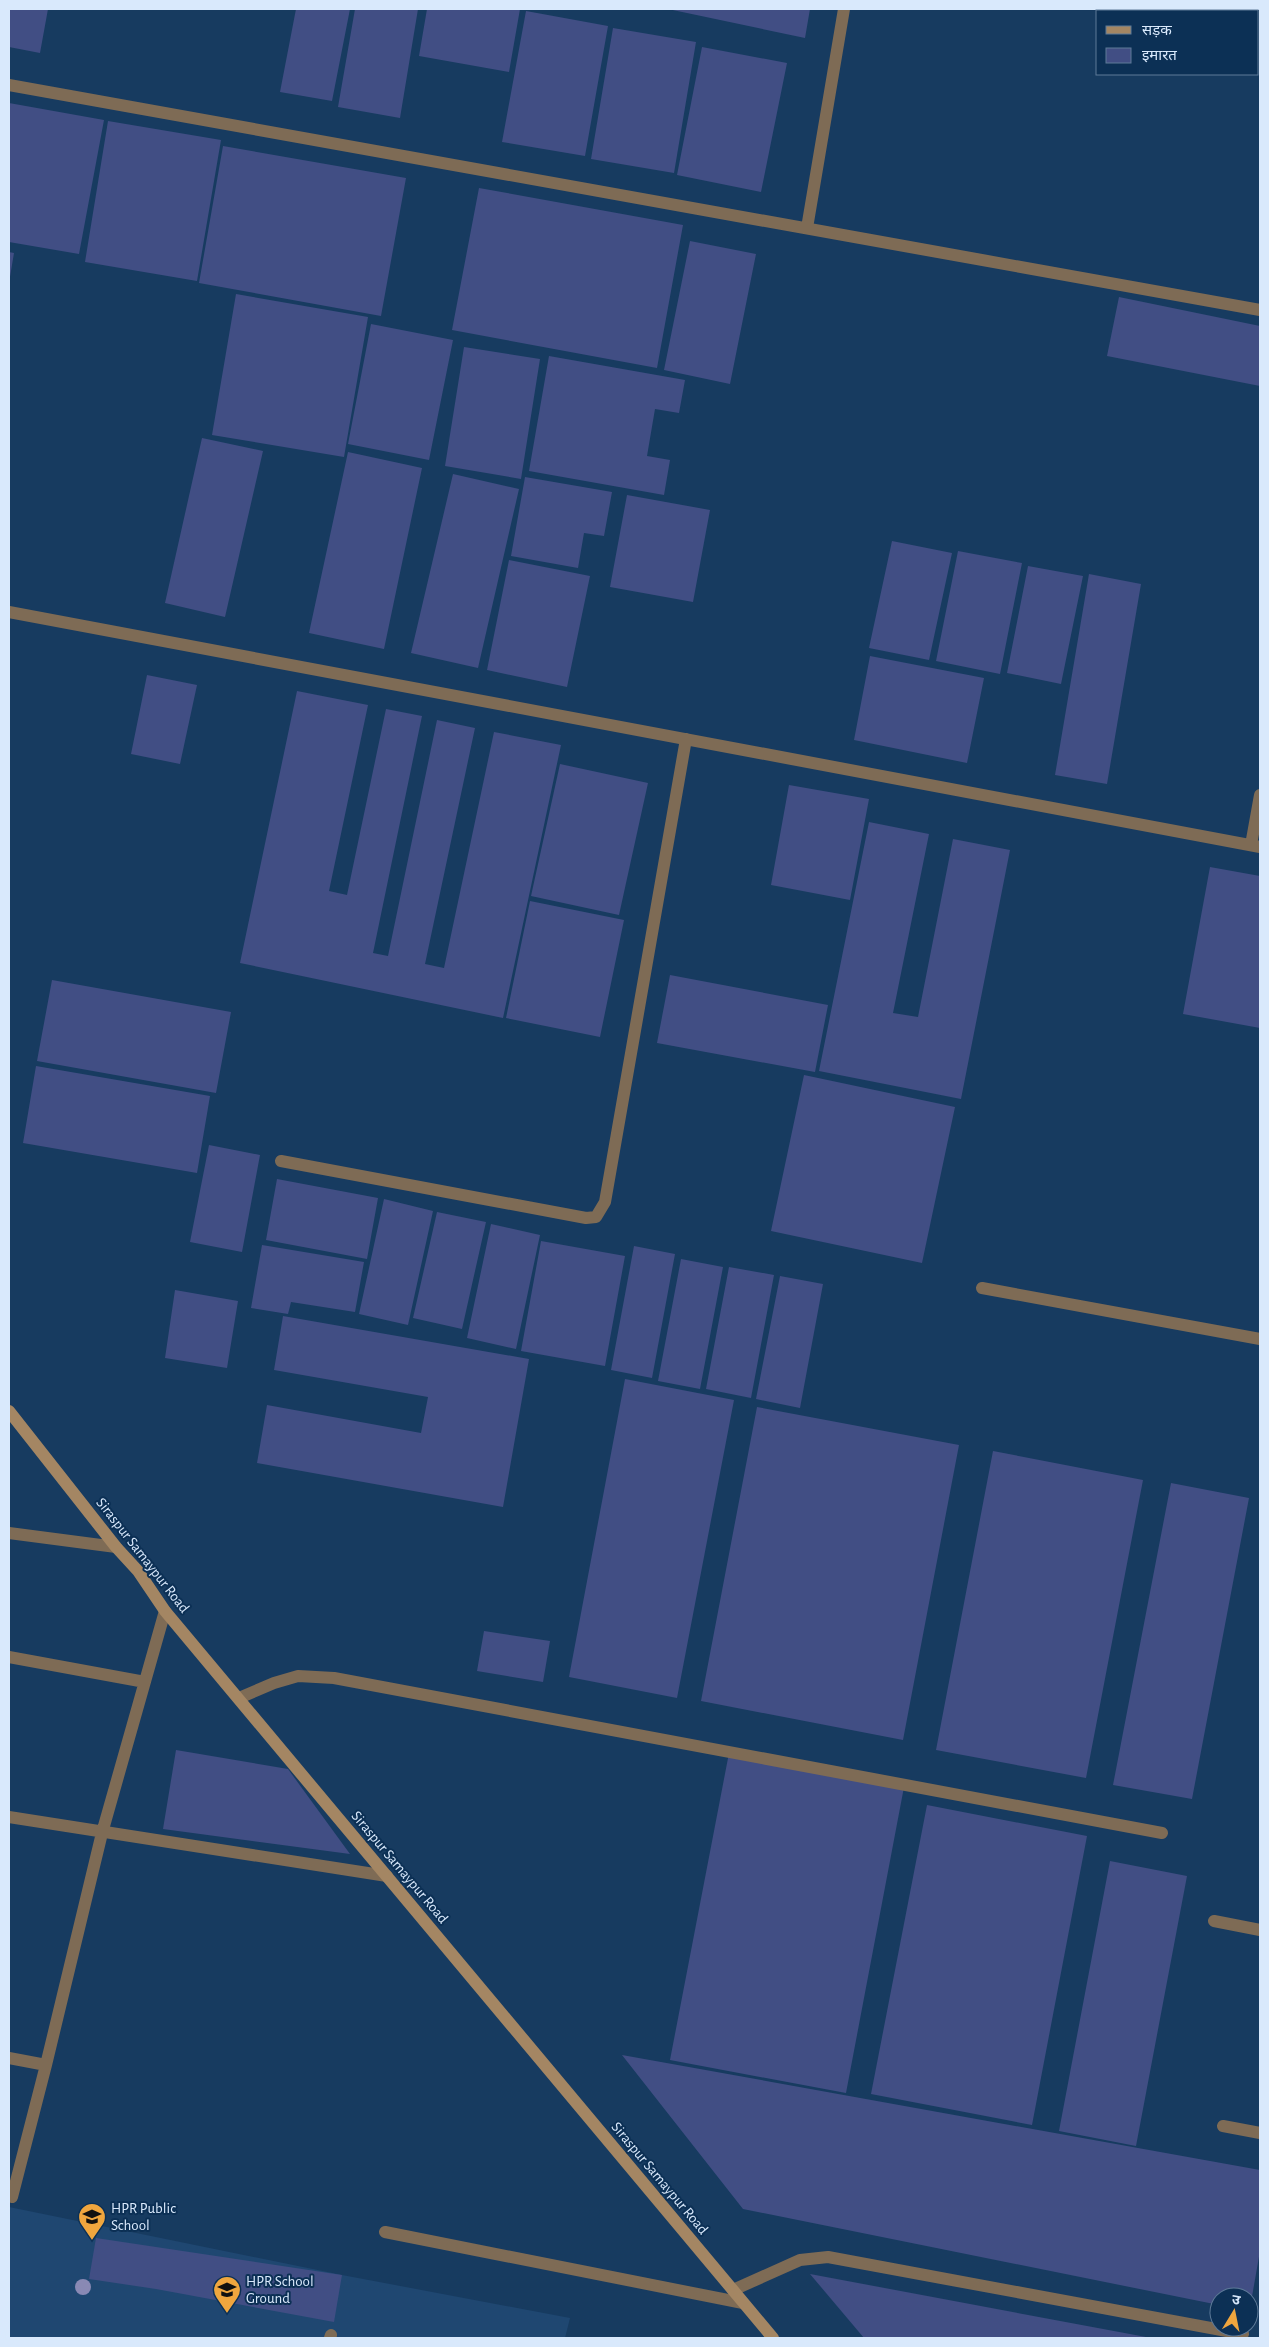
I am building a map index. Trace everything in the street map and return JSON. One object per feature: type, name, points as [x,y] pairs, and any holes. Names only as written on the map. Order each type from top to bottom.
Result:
[{"type":"street","points":[[807,228],[844,9]]},
{"type":"street","points":[[9,85],[1260,310]]},
{"type":"street","points":[[9,612],[1256,846],[1260,795]]},
{"type":"street","points":[[281,1161],[586,1218],[596,1216],[605,1202],[686,739]]},
{"type":"street","points":[[982,1288],[1260,1338]]},
{"type":"street","name":"Siraspur Samaypur Road","points":[[9,1411],[116,1547],[138,1571],[166,1611],[773,2338]]},
{"type":"street","points":[[9,1533],[116,1547]]},
{"type":"street","points":[[12,2197],[102,1833],[166,1611]]},
{"type":"street","points":[[9,1657],[145,1682]]},
{"type":"street","points":[[238,1698],[274,1683],[298,1676],[334,1678],[1162,1833]]},
{"type":"street","points":[[9,1817],[387,1876]]},
{"type":"street","points":[[1214,1921],[1260,1930]]},
{"type":"street","points":[[9,2058],[46,2065]]},
{"type":"street","points":[[1223,2126],[1260,2133]]},
{"type":"street","points":[[385,2232],[743,2303]]},
{"type":"street","points":[[733,2290],[800,2260],[828,2257],[1209,2328]]},
{"type":"shaded area","name":"HPR Public School","points":[[9,2207],[342,2275],[570,2318],[565,2338],[9,2338]]},
{"type":"building","points":[[9,9],[48,9],[40,53],[9,47]]},
{"type":"building","points":[[296,9],[350,9],[332,101],[280,92]]},
{"type":"building","points":[[355,9],[418,9],[400,118],[338,107]]},
{"type":"building","points":[[427,9],[520,9],[509,72],[419,56]]},
{"type":"building","points":[[668,9],[810,9],[805,38]]},
{"type":"building","points":[[526,11],[608,26],[585,156],[502,142]]},
{"type":"building","points":[[613,28],[696,42],[674,173],[591,159]]},
{"type":"building","points":[[702,47],[787,63],[761,192],[677,175]]},
{"type":"building","points":[[9,103],[104,120],[79,254],[9,242]]},
{"type":"building","points":[[108,121],[221,140],[197,281],[85,262]]},
{"type":"building","points":[[223,146],[406,178],[381,316],[199,283]]},
{"type":"building","points":[[479,188],[683,225],[657,368],[452,330]]},
{"type":"building","points":[[690,241],[756,254],[730,384],[664,370]]},
{"type":"building","points":[[9,252],[14,253],[10,277],[9,277]]},
{"type":"building","points":[[236,294],[368,317],[344,457],[212,435]]},
{"type":"building","points":[[1119,297],[1260,326],[1260,386],[1107,356]]},
{"type":"building","points":[[371,324],[453,340],[429,460],[348,444]]},
{"type":"building","points":[[464,347],[540,359],[521,479],[445,466]]},
{"type":"building","points":[[549,356],[685,380],[679,413],[655,409],[647,456],[670,460],[664,495],[529,471]]},
{"type":"building","points":[[202,438],[263,451],[225,617],[165,603]]},
{"type":"building","points":[[348,452],[422,468],[384,649],[309,633]]},
{"type":"building","points":[[453,474],[519,489],[478,668],[411,653]]},
{"type":"building","points":[[525,477],[612,492],[604,536],[584,533],[578,568],[511,556]]},
{"type":"building","points":[[627,495],[710,510],[693,602],[610,587]]},
{"type":"building","points":[[892,541],[952,553],[929,660],[869,648]]},
{"type":"building","points":[[958,551],[1022,563],[1000,674],[936,661]]},
{"type":"building","points":[[509,560],[590,576],[567,687],[487,670]]},
{"type":"building","points":[[1028,566],[1083,576],[1061,684],[1007,673]]},
{"type":"building","points":[[1089,574],[1141,584],[1107,784],[1055,775]]},
{"type":"building","points":[[870,656],[984,678],[967,763],[854,740]]},
{"type":"building","points":[[147,675],[197,685],[180,764],[131,754]]},
{"type":"building","points":[[297,691],[368,705],[329,891],[347,895],[386,709],[422,716],[373,953],[388,956],[437,720],[475,728],[425,964],[444,968],[494,732],[561,745],[503,1018],[240,963]]},
{"type":"building","points":[[560,764],[648,783],[619,915],[531,896]]},
{"type":"building","points":[[789,785],[869,799],[850,900],[771,885]]},
{"type":"building","points":[[869,822],[929,834],[893,1013],[918,1017],[953,839],[1010,850],[961,1099],[819,1071]]},
{"type":"building","points":[[1210,867],[1260,876],[1260,1028],[1183,1014]]},
{"type":"building","points":[[530,901],[624,920],[600,1037],[506,1018]]},
{"type":"building","points":[[670,975],[828,1005],[815,1072],[657,1043]]},
{"type":"building","points":[[52,980],[231,1012],[216,1093],[37,1061]]},
{"type":"building","points":[[36,1066],[210,1096],[197,1173],[23,1143]]},
{"type":"building","points":[[804,1075],[955,1107],[922,1263],[771,1231]]},
{"type":"building","points":[[209,1145],[260,1155],[242,1252],[190,1242]]},
{"type":"building","points":[[277,1179],[378,1198],[367,1259],[266,1240]]},
{"type":"building","points":[[384,1199],[433,1211],[408,1325],[359,1314]]},
{"type":"building","points":[[437,1212],[486,1222],[462,1329],[413,1318]]},
{"type":"building","points":[[491,1224],[540,1235],[516,1349],[467,1338]]},
{"type":"building","points":[[541,1241],[625,1256],[605,1366],[521,1351]]},
{"type":"building","points":[[262,1245],[364,1262],[355,1312],[291,1302],[288,1314],[251,1308]]},
{"type":"building","points":[[634,1246],[675,1254],[652,1378],[611,1370]]},
{"type":"building","points":[[681,1259],[723,1267],[700,1389],[658,1381]]},
{"type":"building","points":[[729,1267],[774,1275],[751,1398],[706,1389]]},
{"type":"building","points":[[780,1276],[823,1284],[800,1408],[756,1399]]},
{"type":"building","points":[[175,1290],[238,1301],[227,1368],[165,1358]]},
{"type":"building","points":[[283,1316],[529,1359],[503,1507],[257,1463],[267,1405],[421,1433],[428,1397],[274,1370]]},
{"type":"building","points":[[625,1379],[734,1400],[677,1698],[569,1677]]},
{"type":"building","points":[[757,1407],[959,1445],[903,1740],[701,1701]]},
{"type":"building","points":[[993,1451],[1143,1480],[1086,1778],[936,1750]]},
{"type":"building","points":[[1171,1483],[1249,1498],[1192,1799],[1113,1785]]},
{"type":"building","points":[[484,1631],[550,1641],[543,1682],[477,1671]]},
{"type":"building","points":[[176,1750],[288,1769],[350,1854],[163,1829]]},
{"type":"building","points":[[729,1753],[904,1787],[846,2093],[670,2060]]},
{"type":"building","points":[[927,1805],[1087,1836],[1032,2125],[871,2094]]},
{"type":"building","points":[[1110,1861],[1187,1876],[1136,2146],[1059,2131]]},
{"type":"building","points":[[622,2055],[1260,2170],[1260,2251],[1254,2287],[1209,2287],[1209,2303],[743,2209]]},
{"type":"building","points":[[96,2238],[342,2275],[334,2322],[156,2289],[89,2279]]},
{"type":"building","points":[[810,2274],[1146,2337],[1146,2338],[864,2338]]},
{"type":"place","name":"HPR Public School","points":[[92,2241]]},
{"type":"place","name":"HPR School Ground","points":[[227,2314]]}]
